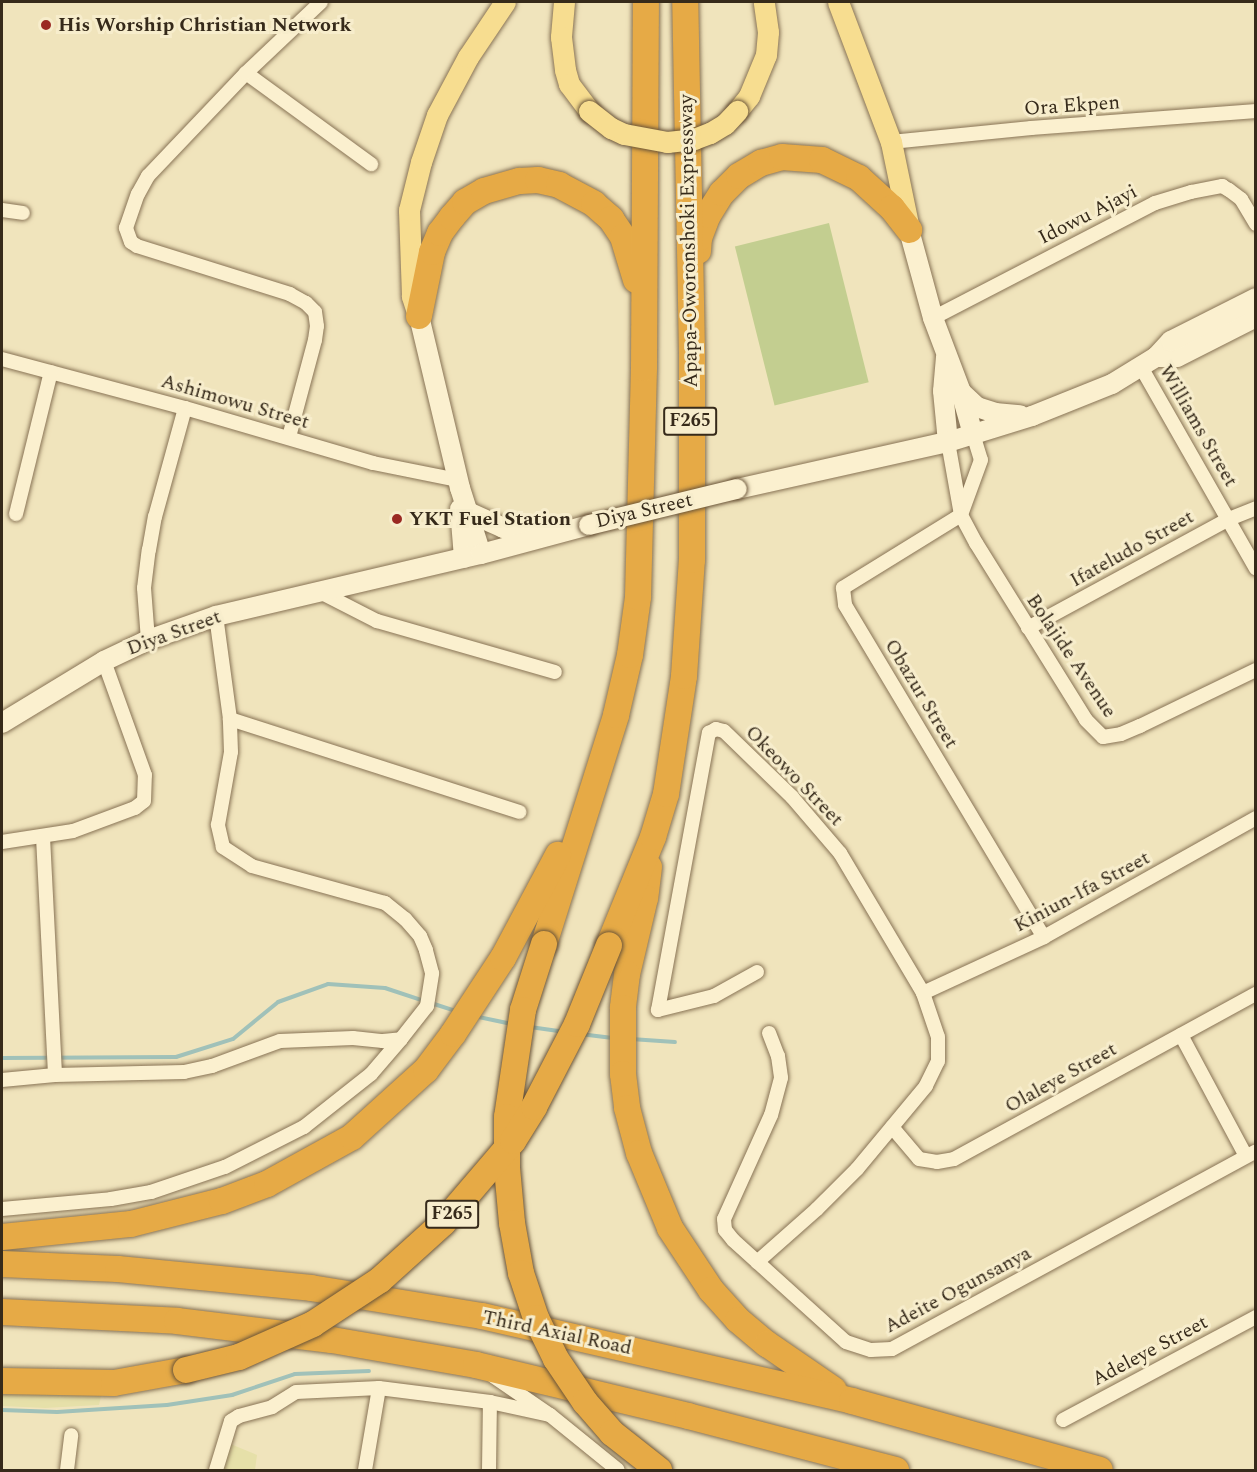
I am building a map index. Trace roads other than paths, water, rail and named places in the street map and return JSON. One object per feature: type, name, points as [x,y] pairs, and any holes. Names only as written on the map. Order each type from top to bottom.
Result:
[{"type":"highway","name":"F265","points":[[2,1237],[131,1224],[222,1201],[267,1184],[352,1137],[426,1070],[453,1034],[503,958],[545,883],[594,781],[618,705],[630,655],[636,608],[640,549],[644,368],[646,2]]},
{"type":"highway","name":"Apapa-Oworonshoki Expressway","points":[[653,837],[666,794],[684,676],[692,560],[692,353],[685,2]]},
{"type":"highway","points":[[692,353],[699,238],[722,193],[746,172],[782,157],[822,160],[859,178],[892,208],[909,230]]},
{"type":"highway","points":[[419,316],[432,252],[440,233],[465,202],[502,184],[538,180],[559,185],[594,204],[610,219],[623,237],[636,277],[644,368]]},
{"type":"highway","points":[[594,781],[523,1010],[507,1117],[511,1212],[521,1273],[536,1318],[556,1359],[585,1402],[612,1433],[659,1470]]},
{"type":"highway","points":[[653,837],[645,898],[627,974],[623,1008],[623,1074],[627,1108],[639,1153],[670,1228],[711,1290],[738,1320],[767,1344],[852,1401]]},
{"type":"highway","name":"F265","points":[[2,1381],[114,1383],[186,1370],[239,1357],[313,1324],[380,1280],[443,1223],[513,1141],[534,1107],[577,1024],[653,837]]},
{"type":"highway","name":"Third Axial Road","points":[[2,1264],[118,1269],[311,1288],[494,1319],[852,1401],[1100,1470]]},
{"type":"highway","points":[[2,1312],[177,1321],[332,1340],[476,1365],[688,1416],[896,1470]]},
{"type":"main road","points":[[473,556],[459,484],[419,316],[412,296],[409,210],[421,162],[437,115],[468,57],[505,2]]},
{"type":"main road","points":[[564,2],[561,37],[569,84],[589,111],[611,128],[624,134],[667,142],[681,141],[710,133],[725,124],[749,96],[766,55],[768,32],[764,2]]},
{"type":"main road","points":[[838,2],[891,142],[909,230],[933,318],[961,392],[973,434]]},
{"type":"main road","name":"Diya Street","points":[[2,723],[10,709],[104,661],[148,640],[216,616],[322,593],[737,489],[948,442],[1032,416],[1112,384],[1149,362],[1171,341],[1256,298]]},
{"type":"main road","name":"Diya Street","points":[[1149,362],[1177,357],[1256,317]]},
{"type":"main road","points":[[946,355],[943,391],[948,442]]},
{"type":"main road","points":[[961,392],[977,407],[995,413],[1032,416]]},
{"type":"main road","points":[[459,484],[470,513],[473,556]]},
{"type":"main road","points":[[470,513],[503,528],[543,536]]},
{"type":"street","points":[[289,437],[315,340],[317,326],[315,312],[306,303],[290,294],[137,246],[131,242],[126,228],[138,194],[148,176],[246,73],[303,7],[321,2]]},
{"type":"street","points":[[246,73],[371,164]]},
{"type":"street","name":"Ora Ekpen","points":[[891,142],[1031,128],[1256,111]]},
{"type":"street","name":"Idowu Ajayi","points":[[933,318],[1155,203],[1191,192],[1222,186],[1241,199],[1256,224]]},
{"type":"street","points":[[2,210],[23,213]]},
{"type":"street","name":"Ashimowu Street","points":[[2,359],[289,437],[373,463],[459,484]]},
{"type":"street","name":"Williams Street","points":[[1149,362],[1256,569]]},
{"type":"street","points":[[16,514],[51,372]]},
{"type":"street","points":[[148,640],[144,588],[149,550],[155,517],[184,408]]},
{"type":"street","points":[[962,515],[981,460],[973,434]]},
{"type":"street","name":"Bolajide Avenue","points":[[948,442],[962,515],[1028,628],[1086,720],[1103,737],[1121,734],[1140,726],[1256,670]]},
{"type":"street","name":"Ifateludo Street","points":[[1028,628],[1229,519],[1256,508]]},
{"type":"street","name":"Obazur Street","points":[[962,515],[843,588],[844,605],[1044,937]]},
{"type":"street","points":[[322,593],[377,621],[555,672]]},
{"type":"street","points":[[2,1209],[151,1192],[225,1167],[304,1127],[371,1074],[427,1006],[432,973],[420,936],[405,918],[385,903],[252,866],[223,847],[218,825],[231,752],[230,719],[216,616]]},
{"type":"street","points":[[2,842],[73,831],[135,808],[144,801],[145,775],[104,661]]},
{"type":"street","points":[[230,719],[519,812]]},
{"type":"street","name":"Okeowo Street","points":[[757,972],[714,996],[658,1010],[709,733],[716,729],[724,731],[792,797],[840,853],[922,993],[938,1037],[938,1061],[926,1086],[857,1169],[818,1209],[757,1262]]},
{"type":"street","name":"Kiniun-Ifa Street","points":[[922,993],[1044,937],[1256,819]]},
{"type":"street","points":[[43,837],[56,1069]]},
{"type":"street","name":"Olaleye Street","points":[[892,1127],[919,1159],[936,1162],[954,1159],[1256,994]]},
{"type":"street","name":"Adeite Ogunsanya","points":[[769,1033],[778,1056],[781,1078],[771,1115],[724,1219],[725,1230],[733,1240],[846,1342],[871,1350],[892,1349],[1251,1154]]},
{"type":"street","points":[[1181,1035],[1251,1154]]},
{"type":"street","points":[[2,1080],[56,1069],[184,1072],[212,1066],[280,1041],[401,1039]]},
{"type":"street","name":"Adeleye Street","points":[[1063,1420],[1256,1317]]},
{"type":"street","points":[[476,1365],[550,1415],[618,1470]]},
{"type":"street","points":[[216,1470],[231,1421],[239,1416],[261,1412],[296,1392],[379,1388],[490,1402],[550,1415]]},
{"type":"street","points":[[365,1470],[379,1388]]},
{"type":"street","points":[[489,1470],[490,1402]]},
{"type":"street","points":[[67,1470],[71,1435]]},
{"type":"waterway","points":[[2,1058],[176,1057],[233,1039],[278,1002],[328,984],[385,988],[424,1001]]},
{"type":"waterway","points":[[431,1003],[458,1012]]},
{"type":"waterway","points":[[474,1016],[511,1024]]},
{"type":"waterway","points":[[530,1027],[564,1032]]},
{"type":"waterway","points":[[580,1034],[615,1038]]},
{"type":"waterway","points":[[631,1039],[675,1042]]},
{"type":"waterway","points":[[2,1410],[57,1412],[167,1405],[232,1395],[295,1374],[369,1371]]},
{"type":"place","name":"His Worship Christian Network","points":[[46,25]]},
{"type":"place","name":"YKT Fuel Station","points":[[397,519]]}]
